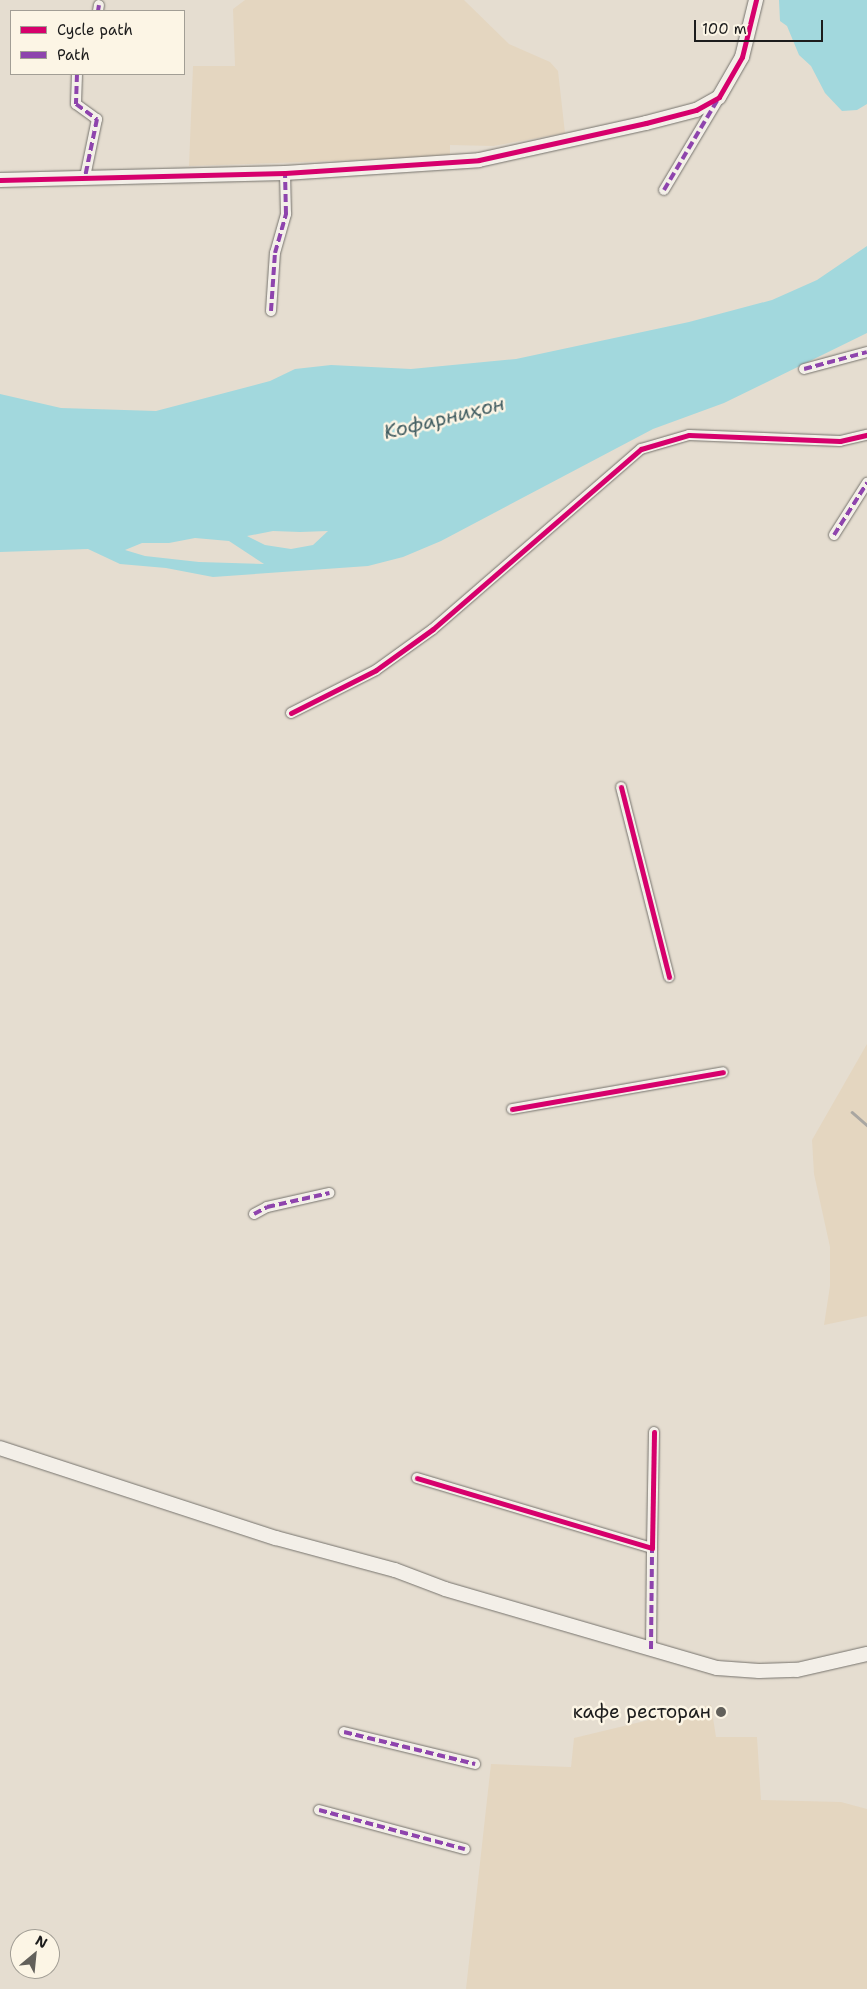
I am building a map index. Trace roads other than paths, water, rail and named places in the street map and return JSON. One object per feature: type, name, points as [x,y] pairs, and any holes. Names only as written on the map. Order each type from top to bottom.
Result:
[{"type":"main road","points":[[0,180],[285,173],[479,160],[696,110],[719,97],[742,57],[756,0]]},
{"type":"main road","points":[[0,1448],[276,1538],[395,1570],[445,1589],[717,1668],[759,1672],[819,1666],[867,1654]]},
{"type":"street","points":[[78,75],[76,104],[97,119],[85,177]]},
{"type":"street","points":[[664,190],[719,97]]},
{"type":"street","points":[[271,311],[275,253],[286,214],[285,173]]},
{"type":"street","points":[[804,369],[867,352]]},
{"type":"street","points":[[290,713],[376,670],[433,629],[641,449],[689,435],[840,441],[867,435]]},
{"type":"street","points":[[834,535],[867,482]]},
{"type":"street","points":[[621,787],[668,977]]},
{"type":"street","points":[[512,1109],[723,1072]]},
{"type":"street","points":[[254,1214],[267,1207],[329,1193]]},
{"type":"street","points":[[652,1649],[654,1432]]},
{"type":"street","points":[[417,1478],[652,1548]]},
{"type":"street","points":[[344,1732],[474,1764]]},
{"type":"street","points":[[319,1810],[465,1849]]},
{"type":"water","points":[[779,0],[867,0],[867,104],[857,110],[842,111],[825,93],[811,66],[799,55],[787,26],[780,21]]},
{"type":"water","name":"Кофарниҳон","points":[[867,246],[867,333],[724,403],[653,429],[441,541],[403,557],[368,566],[213,577],[166,568],[120,564],[88,549],[0,552],[0,394],[61,408],[156,411],[270,381],[295,369],[331,365],[411,369],[516,359],[689,322],[772,300],[817,280]],"holes":[[[273,531],[300,532],[328,531],[313,545],[291,549],[265,545],[247,536]],[[195,538],[229,541],[264,564],[199,562],[145,556],[125,550],[142,543],[169,543]]]},
{"type":"railway","points":[[852,1112],[867,1125]]},
{"type":"place","name":"кафе ресторан","points":[[721,1712]]}]
